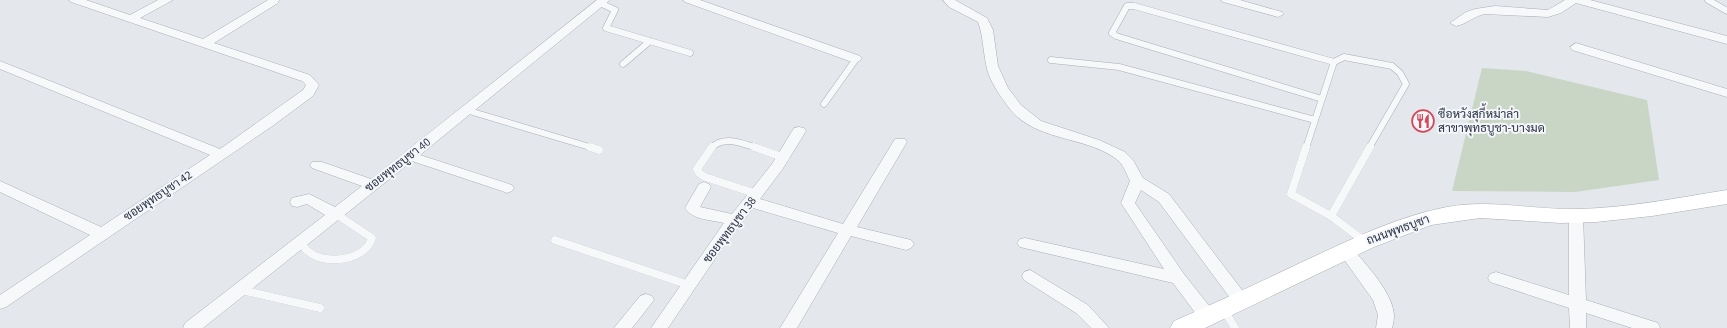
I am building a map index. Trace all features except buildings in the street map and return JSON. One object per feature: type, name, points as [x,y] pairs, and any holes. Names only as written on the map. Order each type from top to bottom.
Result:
[{"type":"main road","name":"ถนนพุทธบูชา","points":[[1182,328],[1227,314],[1355,246],[1415,221],[1449,213],[1485,211],[1576,216],[1626,213],[1727,197]]},
{"type":"street","points":[[75,0],[132,18],[204,44],[274,1]]},
{"type":"street","points":[[132,18],[166,0]]},
{"type":"street","points":[[689,0],[856,59]]},
{"type":"street","points":[[938,0],[951,2],[983,20],[987,30],[992,66],[1002,88],[1016,108],[1036,124],[1094,143],[1120,155],[1128,163],[1137,182],[1164,198],[1227,314]]},
{"type":"street","points":[[1227,0],[1278,14]]},
{"type":"street","points":[[1456,23],[1474,12],[1484,10],[1499,9],[1547,13],[1557,11],[1573,0]]},
{"type":"street","points":[[1577,0],[1727,40]]},
{"type":"street","name":"ซอยพุทธบูชา 40","points":[[191,328],[410,156],[602,2]]},
{"type":"street","name":"ซอยพุทธบูชา 42","points":[[0,303],[290,106],[308,93],[313,85],[306,78],[204,44]]},
{"type":"street","points":[[1576,47],[1727,93]]},
{"type":"street","points":[[0,65],[220,154]]},
{"type":"street","name":"ซอยพุทธบูชา 38","points":[[659,328],[735,220],[785,158],[799,131]]},
{"type":"street","points":[[788,328],[900,142]]},
{"type":"street","points":[[410,156],[507,188]]},
{"type":"street","points":[[317,165],[373,185]]},
{"type":"street","points":[[1137,182],[1128,203],[1178,278],[1227,314]]},
{"type":"street","points":[[0,186],[102,234]]},
{"type":"street","points":[[704,187],[692,208],[697,212],[735,220]]},
{"type":"street","points":[[754,198],[847,230],[906,244]]},
{"type":"street","points":[[297,202],[309,199],[336,214]]},
{"type":"street","points":[[1576,216],[1578,328]]},
{"type":"street","points":[[1025,243],[1178,278]]},
{"type":"street","points":[[1355,246],[1370,282],[1383,306],[1386,315],[1384,328]]},
{"type":"street","points":[[1030,276],[1082,309],[1101,328]]},
{"type":"street","points":[[1496,278],[1652,328]]},
{"type":"street","points":[[622,328],[646,300]]},
{"type":"lane","points":[[1708,0],[1727,11]]},
{"type":"lane","points":[[602,2],[614,10],[615,13],[606,28],[690,53]]},
{"type":"lane","points":[[1322,99],[1116,36],[1112,33],[1127,6],[1134,6],[1334,62],[1344,57],[1392,66],[1400,74],[1406,84],[1331,216]]},
{"type":"lane","points":[[623,64],[650,41]]},
{"type":"lane","points":[[824,104],[856,59]]},
{"type":"lane","points":[[1051,60],[1119,67],[1315,120]]},
{"type":"lane","points":[[1334,62],[1291,194],[1331,216],[1355,246]]},
{"type":"lane","points":[[466,110],[599,150]]},
{"type":"lane","points":[[754,198],[705,178],[699,173],[697,169],[700,163],[712,147],[723,141],[733,142],[785,158]]},
{"type":"lane","points":[[301,242],[308,252],[324,257],[354,257],[363,254],[368,250],[372,243],[372,238],[336,214]]},
{"type":"lane","points":[[555,240],[689,285]]},
{"type":"lane","points":[[241,290],[320,308]]},
{"type":"green space","points":[[1482,68],[1526,71],[1647,100],[1659,180],[1575,192],[1452,191]]},
{"type":"place","name":"ซือหวังสุกี้หม่าล่า สาขาพุทธบูชา-บางมด","points":[[1423,121]]}]
